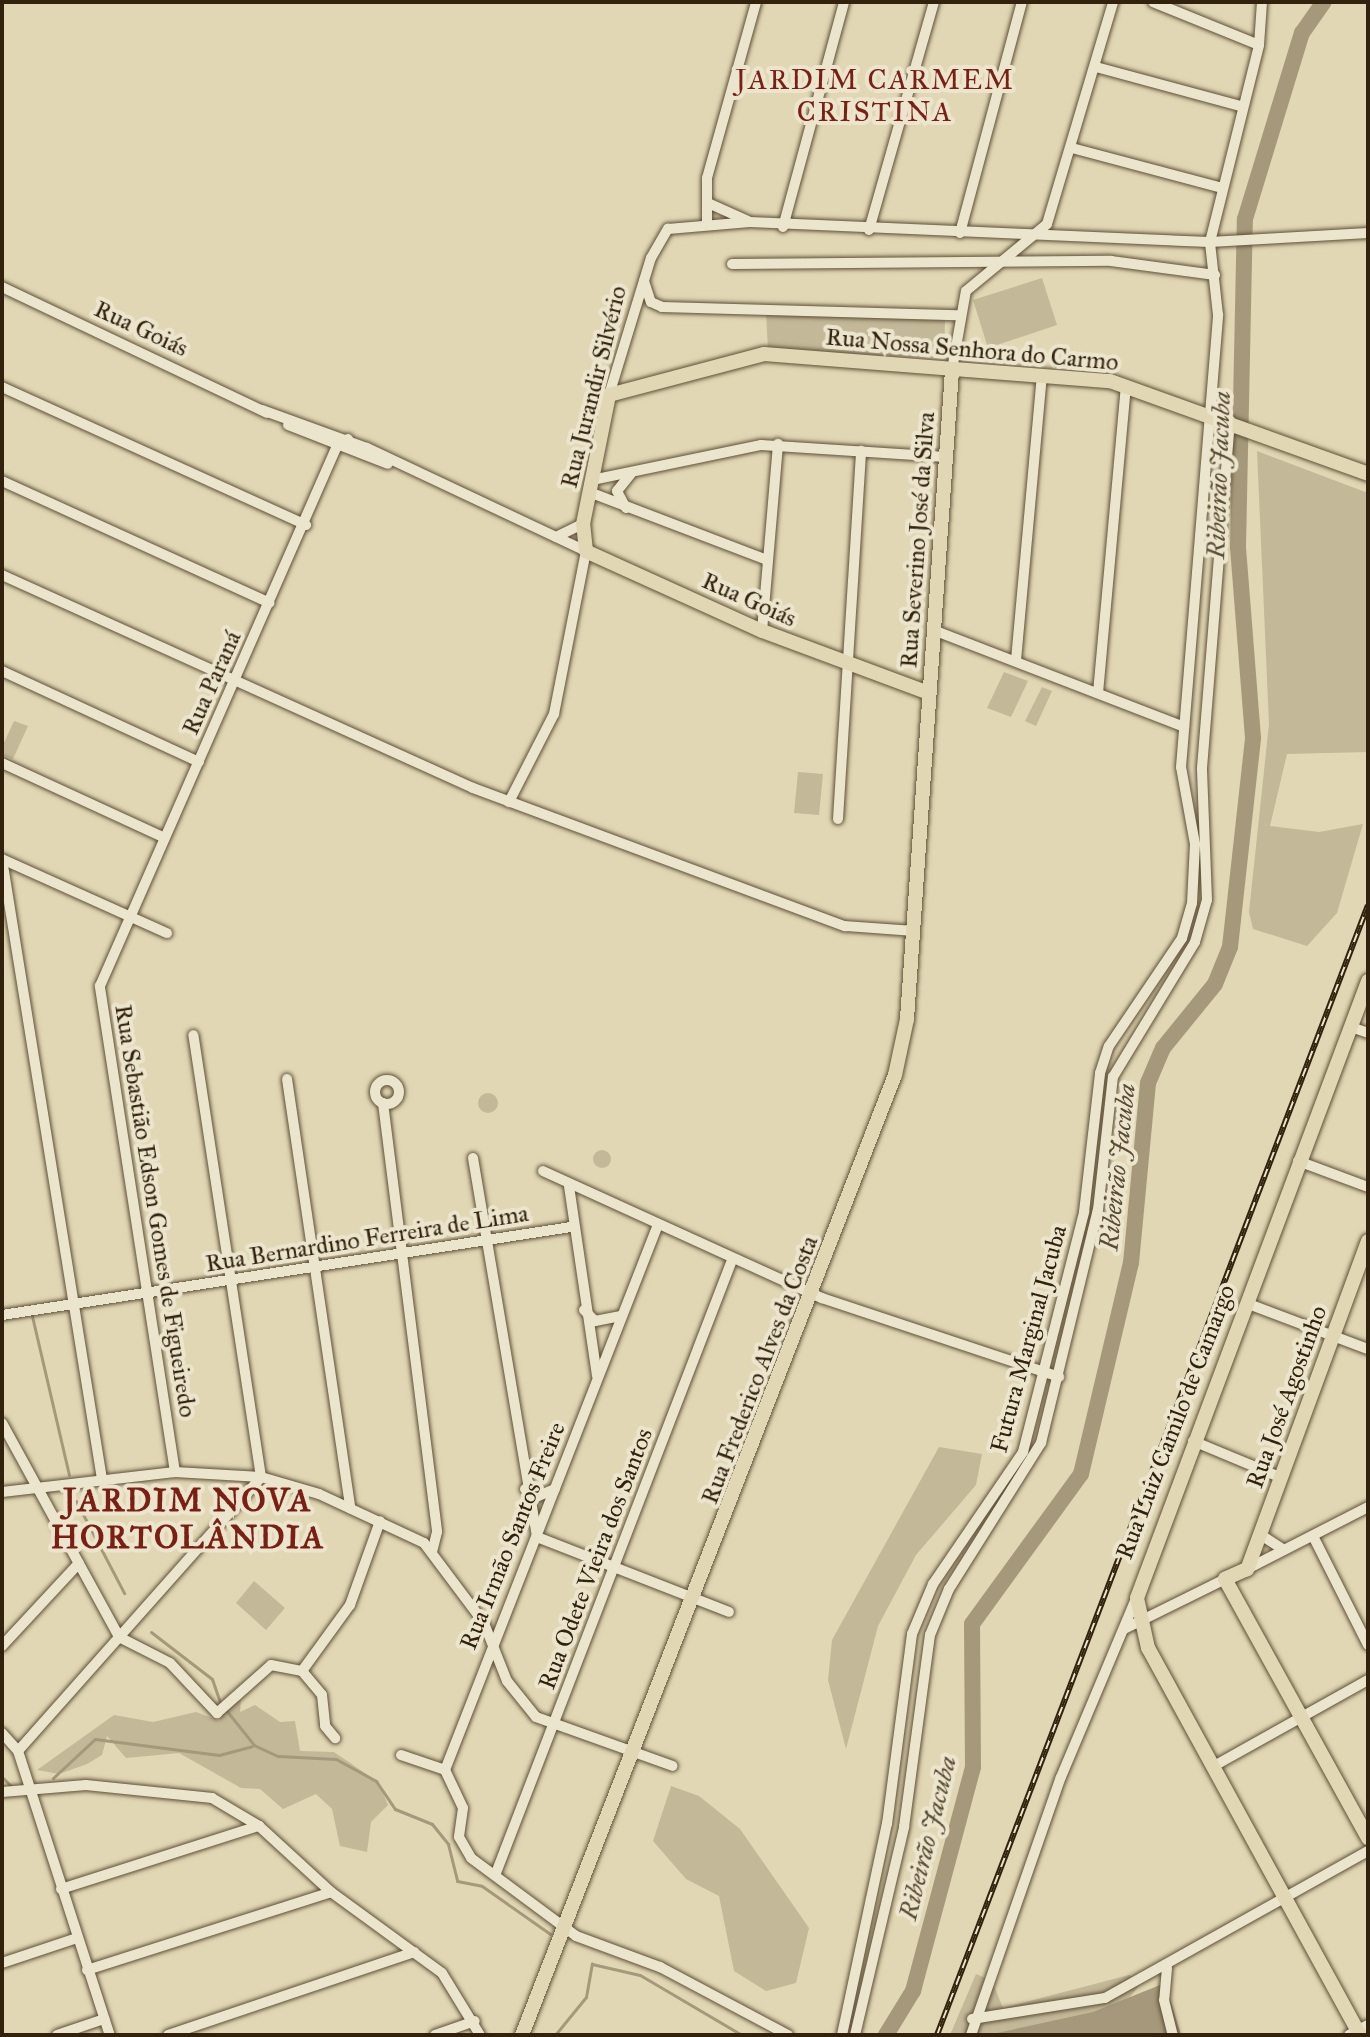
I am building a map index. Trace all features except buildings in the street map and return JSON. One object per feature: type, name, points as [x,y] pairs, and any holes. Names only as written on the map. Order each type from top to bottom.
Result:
[{"type":"main road","name":"Rua Nossa Senhora do Carmo","points":[[609,395],[764,354],[1042,375],[1126,385],[1233,421],[1367,474]]},
{"type":"main road","name":"Rua Severino José da Silva","points":[[929,693],[952,370]]},
{"type":"main road","name":"Rua Severino José da Silva","points":[[951,390],[972,371]]},
{"type":"main road","name":"Rua Jurandir Silvério","points":[[586,551],[583,524],[609,395]]},
{"type":"main road","name":"Rua Goiás","points":[[586,551],[762,631],[929,693]]},
{"type":"main road","name":"Rua Frederico Alves da Costa","points":[[522,2035],[568,1928],[895,1075],[913,931],[929,693]]},
{"type":"main road","name":"Rua Luiz Camilo de Camargo","points":[[1359,2031],[1214,1766],[1139,1620],[1137,1598],[1193,1441],[1368,981]]},
{"type":"main road","name":"Rua José Agostinho","points":[[1247,1569],[1368,1241]]},
{"type":"main road","points":[[1247,1569],[1225,1579],[1298,1717],[1368,1838]]},
{"type":"street","points":[[756,2],[707,178],[707,225],[750,222],[783,227],[1039,233],[1210,242],[1368,233]]},
{"type":"street","points":[[783,227],[844,2]]},
{"type":"street","points":[[869,230],[934,2]]},
{"type":"street","points":[[960,233],[1022,2]]},
{"type":"street","points":[[1039,233],[1072,148],[1113,2]]},
{"type":"street","points":[[1154,2],[1259,45]]},
{"type":"street","name":"Futura Marginal Jacuba","points":[[842,2035],[887,1824],[912,1634],[933,1584],[1023,1452],[1084,1212],[1100,1073],[1109,1046],[1182,938],[1192,903],[1195,844],[1183,801],[1183,742],[1209,413],[1215,275],[1210,242],[1219,187],[1259,45],[1262,2]]},
{"type":"street","points":[[1096,67],[1241,106]]},
{"type":"street","points":[[1072,148],[1219,187]]},
{"type":"street","points":[[708,203],[750,222]]},
{"type":"street","name":"Rua Jurandir Silvério","points":[[609,395],[644,279],[668,229],[707,225]]},
{"type":"street","name":"Rua Severino José da Silva","points":[[952,370],[957,315],[966,291],[1039,233]]},
{"type":"street","points":[[732,264],[1111,261],[1215,275]]},
{"type":"street","points":[[644,279],[651,302],[662,307],[957,315]]},
{"type":"street","name":"Rua Goiás","points":[[2,287],[336,448],[407,470]]},
{"type":"street","points":[[1016,660],[1042,375]]},
{"type":"street","points":[[1098,693],[1126,385]]},
{"type":"street","points":[[2,387],[306,525]]},
{"type":"street","name":"Rua Goiás","points":[[262,410],[349,440],[407,470],[586,551]]},
{"type":"street","name":"Futura Marginal Jacuba","points":[[855,2035],[904,1827],[930,1635],[949,1589],[1031,1467],[1059,1377],[1098,1210],[1113,1077],[1195,942],[1207,900],[1204,744],[1233,421]]},
{"type":"street","points":[[336,448],[349,440]]},
{"type":"street","points":[[349,440],[349,453]]},
{"type":"street","points":[[591,486],[633,473],[778,444],[946,457]]},
{"type":"street","points":[[762,631],[778,444]]},
{"type":"street","name":"Rua Paraná","points":[[128,914],[333,469],[336,448]]},
{"type":"street","points":[[838,819],[861,451]]},
{"type":"street","name":"Rua Paraná","points":[[333,469],[349,453]]},
{"type":"street","points":[[626,508],[618,486],[633,473]]},
{"type":"street","points":[[2,481],[270,603]]},
{"type":"street","points":[[591,486],[626,508],[767,560]]},
{"type":"street","points":[[554,537],[583,524]]},
{"type":"street","points":[[509,802],[554,714],[586,551]]},
{"type":"street","points":[[2,575],[509,802],[845,926],[913,931]]},
{"type":"street","points":[[933,630],[1184,727]]},
{"type":"street","points":[[2,671],[199,762]]},
{"type":"street","points":[[1185,713],[1206,716]]},
{"type":"street","points":[[1183,742],[1204,744]]},
{"type":"street","points":[[2,763],[163,837]]},
{"type":"street","points":[[2,859],[167,933]]},
{"type":"street","points":[[2,859],[102,1479]]},
{"type":"street","name":"Rua Sebastião Edson Gomes de Figueiredo","points":[[128,914],[100,986],[175,1472]]},
{"type":"street","points":[[1351,1027],[1368,1033]]},
{"type":"street","points":[[193,1035],[261,1477]]},
{"type":"street","points":[[287,1079],[350,1508]]},
{"type":"street","points":[[383,1103],[437,1532],[432,1552]]},
{"type":"street","points":[[473,1158],[524,1488],[537,1537],[694,1601],[729,1612]]},
{"type":"street","points":[[1298,1161],[1368,1187]]},
{"type":"street","points":[[543,1171],[657,1227],[813,1295],[1059,1377]]},
{"type":"street","points":[[569,1186],[571,1227],[597,1378]]},
{"type":"street","name":"Rua Bernardino Ferreira de Lima","points":[[3,1314],[571,1227]]},
{"type":"street","name":"Rua Irmão Santos Freire","points":[[445,1770],[492,1638],[537,1537],[657,1227]]},
{"type":"street","name":"Rua Odete Vieira dos Santos","points":[[496,1873],[732,1260]]},
{"type":"street","points":[[2,1302],[3,1314]]},
{"type":"street","points":[[1246,1303],[1368,1349]]},
{"type":"street","points":[[584,1310],[595,1321],[620,1316]]},
{"type":"street","points":[[2,1423],[119,1637],[170,1663],[220,1712],[235,1704],[271,1665],[302,1671],[322,1695],[325,1726],[335,1738]]},
{"type":"street","points":[[1193,1441],[1282,1478]]},
{"type":"street","points":[[2,1492],[175,1472],[261,1477],[350,1508],[380,1521],[432,1552],[492,1638],[519,1702],[553,1724],[634,1756],[673,1766]]},
{"type":"street","points":[[18,1751],[261,1477]]},
{"type":"street","points":[[524,1488],[538,1496],[555,1489]]},
{"type":"street","points":[[1247,1569],[1368,1507]]},
{"type":"street","points":[[302,1671],[350,1605],[380,1521]]},
{"type":"street","points":[[1261,1535],[1286,1550]]},
{"type":"street","points":[[1313,1536],[1368,1645]]},
{"type":"street","points":[[2,1646],[79,1563]]},
{"type":"street","points":[[1124,1629],[1225,1579]]},
{"type":"street","points":[[971,2035],[972,2019],[1137,1598]]},
{"type":"street","points":[[1214,1766],[1368,1680]]},
{"type":"street","points":[[2,1733],[18,1751],[26,1788],[110,2035]]},
{"type":"street","points":[[401,1755],[445,1770],[463,1808],[464,1848],[568,1928],[788,2035]]},
{"type":"street","points":[[2,1792],[86,1785],[212,1798],[259,1826],[331,1892],[453,1984],[480,2035]]},
{"type":"street","points":[[61,1889],[259,1826]]},
{"type":"street","points":[[972,2019],[1105,1998],[1167,1968],[1368,1851]]},
{"type":"street","points":[[87,1970],[331,1892]]},
{"type":"street","points":[[2,1963],[77,1938]]},
{"type":"street","points":[[168,2035],[414,1952]]},
{"type":"street","points":[[1167,1968],[1164,2000],[1173,2035]]},
{"type":"street","points":[[57,2035],[104,2019]]},
{"type":"street","points":[[435,2035],[475,2021]]},
{"type":"shaded area","points":[[1042,278],[1057,325],[988,348],[973,300]]},
{"type":"shaded area","points":[[766,312],[945,319],[944,358],[768,351]]},
{"type":"shaded area","points":[[1257,451],[1368,493],[1368,752],[1287,754],[1270,826],[1319,832],[1363,824],[1337,913],[1307,946],[1253,929],[1249,912],[1269,724]]},
{"type":"shaded area","points":[[1004,672],[1028,681],[1011,717],[987,708]]},
{"type":"shaded area","points":[[1042,687],[1052,691],[1036,726],[1025,721]]},
{"type":"shaded area","points":[[14,721],[28,726],[13,759],[2,755],[2,747]]},
{"type":"shaded area","points":[[798,772],[823,774],[819,815],[794,813]]},
{"type":"shaded area","points":[[488,1093],[495,1096],[498,1103],[495,1110],[488,1113],[481,1110],[478,1103],[481,1096]]},
{"type":"shaded area","points":[[598,1150],[606,1150],[611,1159],[609,1166],[598,1168],[593,1163],[593,1155]]},
{"type":"shaded area","points":[[939,1447],[982,1454],[976,1485],[916,1555],[878,1626],[846,1749],[828,1680],[832,1640]]},
{"type":"shaded area","points":[[254,1581],[285,1608],[266,1630],[236,1603]]},
{"type":"shaded area","points":[[241,1700],[240,1712],[255,1705],[280,1722],[295,1721],[300,1751],[334,1752],[378,1782],[388,1805],[371,1822],[367,1852],[340,1846],[332,1809],[316,1794],[283,1809],[260,1789],[241,1788],[179,1753],[126,1758],[107,1736],[102,1755],[87,1764],[59,1774],[37,1770],[114,1715],[153,1722],[196,1712],[220,1721],[218,1709]]},
{"type":"shaded area","points":[[671,1786],[699,1796],[740,1829],[809,1928],[796,1983],[766,1991],[734,1971],[719,1896],[686,1879],[653,1841]]},
{"type":"shaded area","points":[[976,1974],[992,1981],[1003,2008],[1129,1975],[1142,1982],[1122,2007],[1073,2035],[950,2035]]},
{"type":"shaded area","points":[[1165,1983],[1181,2035],[988,2035],[1093,2012]]},
{"type":"waterway","name":"Ribeirão Jacuba","points":[[886,2035],[913,1991],[973,1767],[972,1624],[1081,1474],[1131,1263],[1148,1083],[1163,1048],[1215,984],[1230,947],[1253,738],[1238,547],[1245,219],[1302,33],[1324,2]]},
{"type":"waterway","points":[[32,1316],[69,1475]]},
{"type":"waterway","points":[[76,1501],[124,1593]]},
{"type":"waterway","points":[[151,1632],[212,1679],[221,1705]]},
{"type":"waterway","points":[[226,1710],[254,1745],[278,1756],[336,1759],[376,1781],[395,1809],[432,1824],[448,1844],[457,1881],[482,1886],[550,1934]]},
{"type":"waterway","points":[[53,1778],[95,1739],[219,1755],[252,1746]]},
{"type":"waterway","points":[[2,1777],[11,1786]]},
{"type":"waterway","points":[[555,2035],[586,1997],[592,1964],[640,1975],[742,2035]]},
{"type":"railway","points":[[937,2035],[1368,905]]},
{"type":"district","name":"JARDIM CARMEM CRISTINA","points":[[875,96]]},
{"type":"district","name":"JARDIM NOVA HORTOLÂNDIA","points":[[188,1520]]}]
